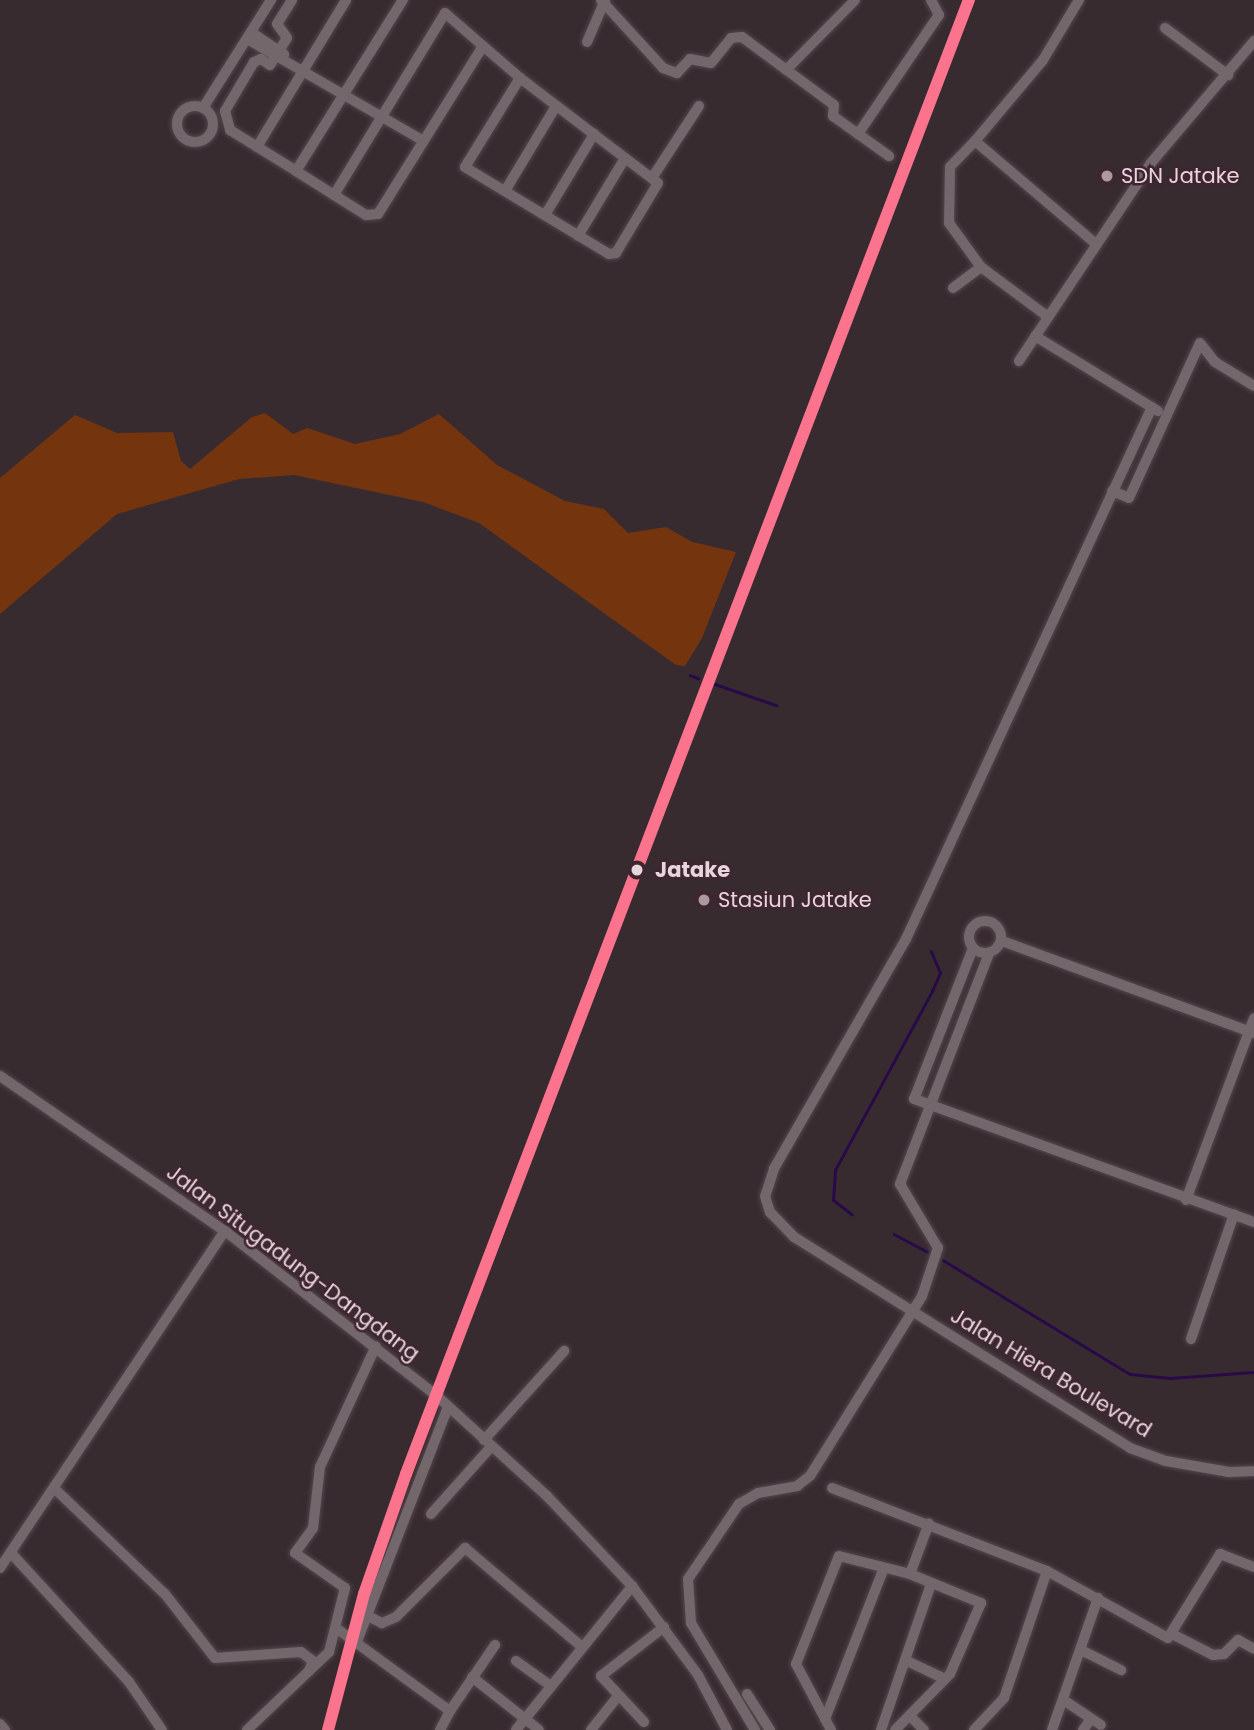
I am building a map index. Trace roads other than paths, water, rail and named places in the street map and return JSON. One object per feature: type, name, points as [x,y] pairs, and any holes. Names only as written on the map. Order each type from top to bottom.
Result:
[{"type":"street","points":[[203,108],[271,0]]},
{"type":"street","points":[[292,0],[277,24],[287,38],[281,53],[271,65],[261,59],[254,62],[225,111],[230,130],[366,215],[378,214],[483,46]]},
{"type":"street","points":[[257,147],[346,0]]},
{"type":"street","points":[[296,172],[403,0]]},
{"type":"street","points":[[786,70],[855,0]]},
{"type":"street","points":[[858,134],[939,15],[931,0]]},
{"type":"street","points":[[1047,316],[981,267],[949,223],[950,167],[1043,60],[1079,0]]},
{"type":"street","points":[[587,42],[603,1],[663,68],[677,73],[690,59],[711,63],[731,38],[742,37],[834,106],[833,116],[889,156]]},
{"type":"street","points":[[334,195],[445,13],[520,78],[658,183],[616,253],[578,236],[465,167],[520,78]]},
{"type":"street","points":[[1165,28],[1228,75]]},
{"type":"street","points":[[249,35],[424,141]]},
{"type":"street","points":[[1019,361],[1152,163],[1254,41]]},
{"type":"street","points":[[505,191],[556,106]]},
{"type":"street","points":[[652,178],[699,106]]},
{"type":"street","points":[[545,215],[594,134]]},
{"type":"street","points":[[975,141],[1096,244]]},
{"type":"street","points":[[578,236],[625,158]]},
{"type":"street","points":[[953,288],[981,267]]},
{"type":"street","points":[[1035,336],[1166,416]]},
{"type":"street","points":[[1152,407],[1112,491],[1129,498],[1200,343],[1215,362],[1254,386]]},
{"type":"street","points":[[1191,362],[1215,362]]},
{"type":"street","name":"Jalan Hiera Boulevard","points":[[1112,491],[906,939],[774,1169],[765,1196],[770,1212],[794,1237],[1130,1448],[1166,1461],[1229,1472],[1254,1471]]},
{"type":"street","points":[[1002,941],[998,926],[983,920],[969,932],[973,948],[914,1099],[1186,1200],[1254,1222]]},
{"type":"street","points":[[755,1730],[732,1685],[691,1623],[688,1579],[739,1504],[758,1493],[797,1486],[810,1476],[913,1311],[938,1248],[900,1184],[989,953],[1002,941]]},
{"type":"street","points":[[1002,941],[1252,1032]]},
{"type":"street","points":[[973,948],[989,953]]},
{"type":"street","points":[[1186,1200],[1252,1032],[1254,1018]]},
{"type":"street","name":"Jalan Situgadung-Dangdang","points":[[0,1076],[225,1231],[376,1346],[449,1407],[547,1496],[632,1586],[698,1675],[727,1730]]},
{"type":"street","points":[[1191,1339],[1234,1214]]},
{"type":"street","points":[[0,1568],[225,1231]]},
{"type":"street","points":[[247,1730],[327,1657],[345,1588],[295,1553],[313,1528],[320,1467],[376,1346]]},
{"type":"street","points":[[431,1514],[564,1351]]},
{"type":"street","points":[[356,1644],[449,1407]]},
{"type":"street","points":[[832,1488],[929,1523],[1047,1571],[1168,1637],[1174,1635],[1216,1557],[1224,1553],[1254,1567]]},
{"type":"street","points":[[55,1489],[165,1594],[215,1658],[301,1651],[313,1661],[308,1674]]},
{"type":"street","points":[[910,1574],[929,1523]]},
{"type":"street","points":[[368,1616],[382,1623],[397,1617],[465,1548],[582,1646]]},
{"type":"street","points":[[11,1553],[129,1682],[162,1730]]},
{"type":"street","points":[[831,1730],[796,1664],[833,1563],[839,1556],[910,1574],[977,1599],[982,1607],[946,1679],[911,1717],[895,1730]]},
{"type":"street","points":[[825,1719],[884,1568]]},
{"type":"street","points":[[974,1730],[1004,1698],[1047,1571]]},
{"type":"street","points":[[881,1730],[931,1584]]},
{"type":"street","points":[[516,1730],[632,1586]]},
{"type":"street","points":[[1052,1730],[1065,1701],[1098,1598]]},
{"type":"street","points":[[336,1628],[450,1711]]},
{"type":"street","points":[[644,1722],[601,1675],[664,1628]]},
{"type":"street","points":[[1174,1635],[1213,1655],[1224,1654],[1238,1640],[1254,1649]]},
{"type":"street","points":[[440,1730],[495,1645]]},
{"type":"street","points":[[1081,1650],[1121,1671]]},
{"type":"street","points":[[905,1660],[946,1679]]},
{"type":"street","points":[[516,1661],[551,1686]]},
{"type":"street","points":[[472,1677],[539,1730]]},
{"type":"street","points":[[747,1693],[770,1730]]},
{"type":"street","points":[[591,1730],[618,1696]]},
{"type":"street","points":[[1065,1701],[1096,1722],[1083,1730]]},
{"type":"street","points":[[911,1717],[923,1730]]},
{"type":"street","points":[[0,1724],[5,1730]]},
{"type":"waterway","points":[[690,675],[698,678]]},
{"type":"waterway","points":[[715,684],[776,705]]},
{"type":"waterway","points":[[852,1215],[833,1200],[835,1170],[940,973],[931,952]]},
{"type":"waterway","points":[[894,1234],[928,1252]]},
{"type":"waterway","points":[[943,1260],[1130,1374],[1170,1378],[1254,1372]]},
{"type":"place","name":"SDN Jatake","points":[[1107,176]]},
{"type":"place","name":"Jatake","points":[[637,870]]},
{"type":"place","name":"Stasiun Jatake","points":[[704,900]]}]
